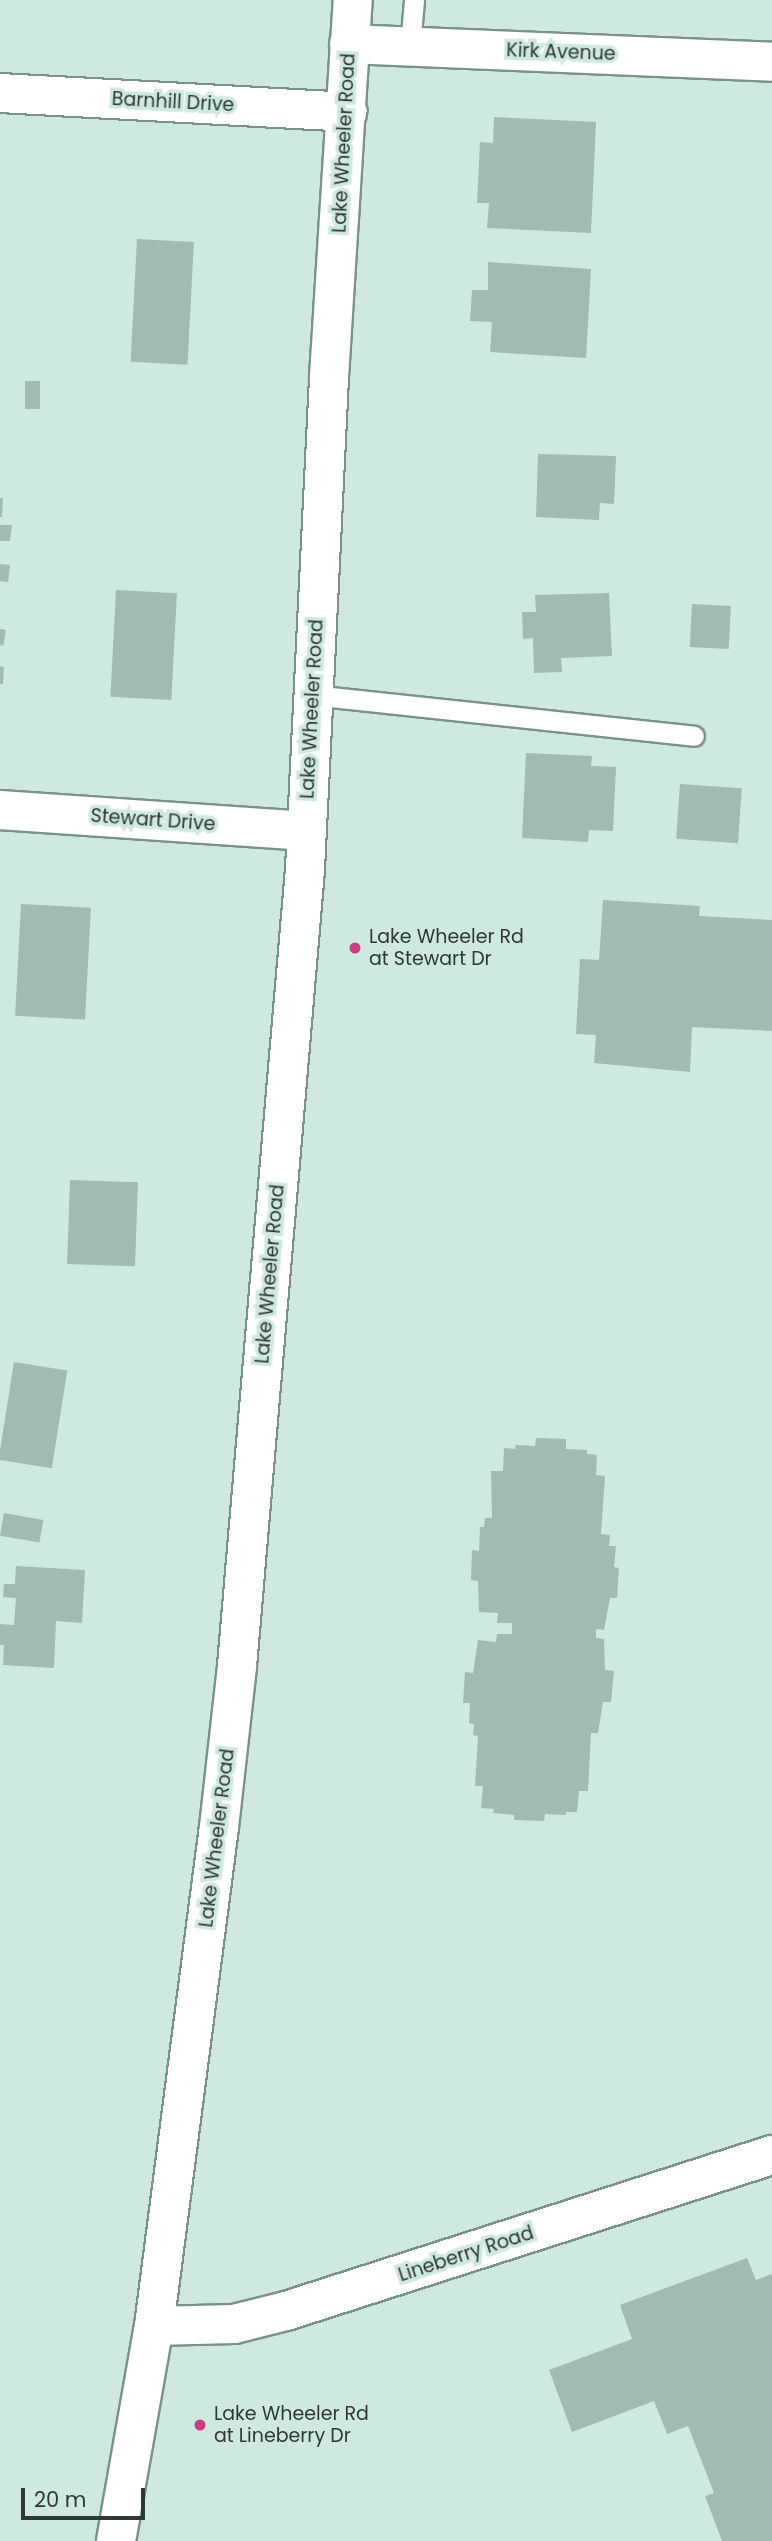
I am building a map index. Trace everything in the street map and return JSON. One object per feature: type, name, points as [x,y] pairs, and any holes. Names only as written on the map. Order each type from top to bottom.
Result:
[{"type":"main road","name":"Lake Wheeler Road","points":[[116,2541],[154,2326],[219,1827],[237,1666],[306,831],[353,0]]},
{"type":"main road","name":"Kirk Avenue","points":[[349,44],[772,62]]},
{"type":"main road","name":"Barnhill Drive","points":[[0,93],[347,111]]},
{"type":"main road","name":"Stewart Drive","points":[[0,810],[306,831]]},
{"type":"main road","name":"Lineberry Road","points":[[154,2326],[234,2324],[286,2311],[772,2155]]},
{"type":"lane","points":[[411,46],[414,0]]},
{"type":"lane","points":[[312,695],[694,736]]},
{"type":"building","points":[[494,117],[596,122],[591,233],[487,228],[489,203],[477,203],[480,142],[493,143]]},
{"type":"building","points":[[137,239],[194,242],[187,365],[131,362]]},
{"type":"building","points":[[488,262],[591,269],[586,358],[490,352],[492,322],[470,321],[472,290],[488,290]]},
{"type":"building","points":[[25,381],[40,381],[40,409],[25,409]]},
{"type":"building","points":[[538,454],[616,456],[614,504],[600,503],[599,520],[536,517]]},
{"type":"building","points":[[0,498],[3,498],[2,517],[0,517]]},
{"type":"building","points":[[0,525],[12,525],[10,541],[0,541]]},
{"type":"building","points":[[0,564],[10,565],[8,582],[0,581]]},
{"type":"building","points":[[116,590],[177,593],[171,700],[110,697]]},
{"type":"building","points":[[609,593],[612,656],[561,658],[562,672],[534,673],[533,638],[523,639],[522,612],[536,612],[535,595]]},
{"type":"building","points":[[692,604],[731,606],[729,649],[690,647]]},
{"type":"building","points":[[0,629],[6,630],[3,646],[0,645]]},
{"type":"building","points":[[0,666],[4,667],[3,684],[0,684]]},
{"type":"building","points":[[526,753],[592,756],[591,766],[616,767],[613,831],[589,830],[588,842],[522,838]]},
{"type":"building","points":[[680,784],[742,788],[738,843],[676,839]]},
{"type":"building","points":[[603,900],[700,906],[699,916],[772,920],[772,1031],[692,1027],[690,1072],[594,1063],[596,1035],[576,1034],[580,959],[599,960]]},
{"type":"building","points":[[21,904],[91,908],[85,1020],[15,1016]]},
{"type":"building","points":[[70,1180],[138,1182],[135,1266],[67,1264]]},
{"type":"building","points":[[14,1362],[67,1370],[52,1468],[0,1460]]},
{"type":"building","points":[[536,1438],[566,1439],[566,1449],[587,1450],[587,1454],[597,1455],[596,1475],[605,1476],[601,1534],[610,1535],[609,1546],[616,1546],[614,1567],[619,1568],[617,1598],[610,1598],[604,1630],[596,1629],[596,1638],[604,1639],[605,1670],[614,1671],[611,1702],[603,1702],[598,1733],[591,1733],[588,1791],[579,1791],[577,1812],[566,1812],[566,1815],[545,1814],[544,1821],[514,1820],[514,1815],[493,1813],[494,1809],[481,1808],[483,1786],[475,1786],[478,1736],[473,1735],[474,1724],[469,1723],[470,1703],[463,1703],[465,1672],[473,1673],[478,1640],[496,1642],[497,1634],[512,1634],[512,1623],[497,1623],[498,1613],[479,1612],[478,1581],[471,1580],[472,1550],[479,1551],[480,1527],[484,1527],[485,1518],[492,1518],[491,1471],[503,1471],[504,1448],[516,1449],[515,1445],[535,1446]]},
{"type":"building","points":[[4,1513],[43,1520],[39,1543],[0,1536]]},
{"type":"building","points":[[16,1566],[85,1570],[82,1623],[56,1621],[54,1668],[3,1665],[4,1645],[0,1645],[0,1624],[14,1625],[16,1598],[3,1597],[4,1584],[15,1584]]},
{"type":"building","points":[[747,2258],[756,2280],[772,2274],[772,2541],[722,2541],[705,2496],[714,2493],[688,2426],[667,2434],[654,2401],[572,2432],[549,2370],[632,2339],[620,2305]]},
{"type":"place","name":"Lake Wheeler Rd at Stewart Dr","points":[[355,948]]},
{"type":"place","name":"Lake Wheeler Rd at Lineberry Dr","points":[[200,2425]]}]
